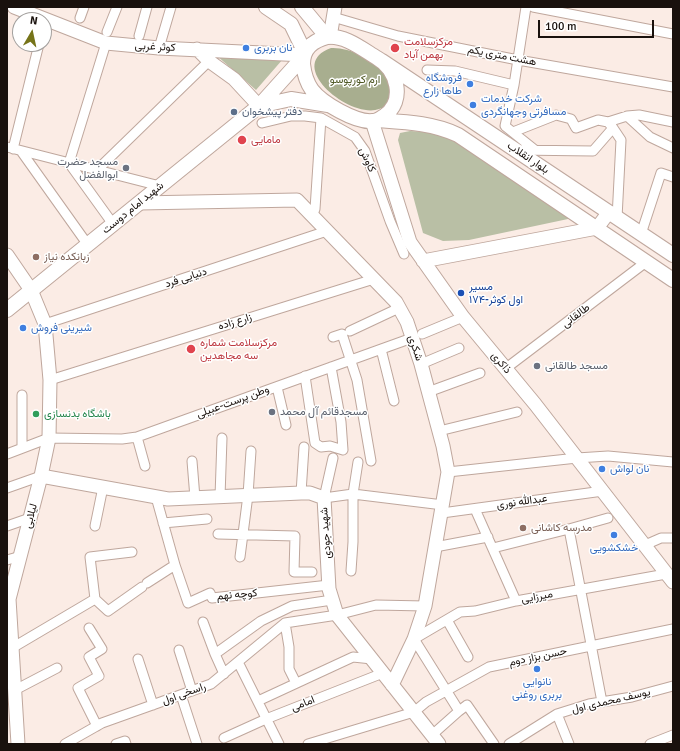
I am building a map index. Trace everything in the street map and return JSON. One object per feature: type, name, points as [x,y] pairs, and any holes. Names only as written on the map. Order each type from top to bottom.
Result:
[{"type":"main road","points":[[266,7],[291,24],[304,55],[303,66],[306,78],[312,90],[328,105]]},
{"type":"main road","points":[[302,7],[328,37]]},
{"type":"main road","points":[[259,106],[290,99],[328,105],[358,119],[375,121],[388,113],[394,106],[397,97],[397,87],[393,74],[382,61],[343,40],[328,37],[318,40],[310,46],[304,55]]},
{"type":"main road","name":"شهید امام دوست","points":[[7,310],[259,106],[304,55]]},
{"type":"main road","name":"بلوار انقلاب","points":[[382,61],[673,255]]},
{"type":"main road","name":"بلوار انقلاب","points":[[375,121],[410,122],[436,126],[458,135],[673,280]]},
{"type":"street","name":"کوثر غربی","points":[[14,7],[25,12]]},
{"type":"street","points":[[80,18],[84,7]]},
{"type":"street","points":[[69,163],[117,7]]},
{"type":"street","points":[[139,36],[147,7]]},
{"type":"street","points":[[159,48],[171,7]]},
{"type":"street","points":[[526,7],[514,85],[505,126],[535,150]]},
{"type":"street","points":[[533,7],[673,34]]},
{"type":"street","points":[[328,37],[334,12]]},
{"type":"street","name":"هشت متری یکم","points":[[334,12],[398,36],[518,60],[673,87]]},
{"type":"street","name":"کوثر غربی","points":[[52,23],[107,38],[159,48],[304,55]]},
{"type":"street","points":[[197,49],[209,61],[234,79],[259,106]]},
{"type":"street","points":[[14,149],[37,52]]},
{"type":"street","points":[[97,170],[209,61]]},
{"type":"street","points":[[427,70],[456,71],[514,85]]},
{"type":"street","points":[[423,261],[597,228],[613,215],[621,140],[611,125],[598,120],[576,128],[571,119],[556,115],[513,132]]},
{"type":"street","points":[[516,150],[593,151],[611,125],[627,116],[639,115],[673,122]]},
{"type":"street","name":"کاوش","points":[[262,123],[291,116],[321,118],[355,137],[365,151],[404,254]]},
{"type":"street","points":[[627,116],[650,137],[673,148]]},
{"type":"street","points":[[312,216],[315,210],[321,118]]},
{"type":"street","name":"ذاکری","points":[[375,121],[410,242],[463,318],[535,404],[670,578]]},
{"type":"street","points":[[14,149],[160,186]]},
{"type":"street","points":[[14,149],[88,245]]},
{"type":"street","points":[[69,163],[113,224]]},
{"type":"street","points":[[641,234],[661,173],[673,177]]},
{"type":"street","name":"شکری","points":[[140,203],[297,200],[396,302],[417,336],[421,364],[439,431],[448,472],[425,606],[414,639],[392,685]]},
{"type":"street","name":"دنیایی فرد","points":[[45,324],[328,231]]},
{"type":"street","name":"لیلابی","points":[[7,255],[31,290],[45,324],[50,380],[49,438],[41,476],[9,599],[18,744]]},
{"type":"street","name":"طالقانی","points":[[505,369],[646,262]]},
{"type":"street","name":"زارع زاده","points":[[50,380],[374,279]]},
{"type":"street","points":[[350,331],[399,308]]},
{"type":"street","name":"وطن پرست-عبیلی","points":[[49,438],[122,439],[137,437],[463,318]]},
{"type":"street","points":[[333,337],[342,334],[351,360],[357,380],[371,461]]},
{"type":"street","points":[[421,364],[459,348]]},
{"type":"street","points":[[381,349],[394,401]]},
{"type":"street","points":[[305,376],[314,443],[321,447],[330,446],[343,450],[341,422],[331,367]]},
{"type":"street","points":[[428,392],[480,373]]},
{"type":"street","points":[[277,387],[286,425]]},
{"type":"street","points":[[22,395],[22,448]]},
{"type":"street","points":[[439,431],[517,412]]},
{"type":"street","points":[[137,437],[145,466]]},
{"type":"street","points":[[7,454],[49,438]]},
{"type":"street","points":[[220,497],[222,438]]},
{"type":"street","points":[[301,493],[304,447]]},
{"type":"street","points":[[240,558],[248,495],[251,451]]},
{"type":"street","points":[[448,472],[608,456],[673,462]]},
{"type":"street","points":[[324,498],[333,458]]},
{"type":"street","points":[[192,461],[195,498]]},
{"type":"street","points":[[351,570],[353,542],[353,494],[358,462]]},
{"type":"street","points":[[7,488],[41,476]]},
{"type":"street","name":"شهید جودی","points":[[41,476],[168,499],[301,493],[324,498],[329,589],[337,615],[436,740]]},
{"type":"street","points":[[96,526],[103,488]]},
{"type":"street","name":"عبدالله نوری","points":[[324,498],[353,494],[442,509],[475,509],[603,491]]},
{"type":"street","points":[[132,552],[90,557],[95,599],[108,611],[175,565],[156,497]]},
{"type":"street","points":[[475,509],[516,601]]},
{"type":"street","points":[[7,526],[30,518]]},
{"type":"street","points":[[492,548],[608,518]]},
{"type":"street","points":[[163,523],[207,519]]},
{"type":"street","points":[[570,529],[602,702]]},
{"type":"street","points":[[218,534],[295,536],[294,572],[312,572]]},
{"type":"street","points":[[435,547],[488,537]]},
{"type":"street","points":[[645,545],[661,538],[673,538]]},
{"type":"street","points":[[7,560],[21,556]]},
{"type":"street","name":"کوچه نهم","points":[[175,565],[188,603],[210,594],[212,598],[329,585]]},
{"type":"street","name":"میرزایی","points":[[414,639],[460,612],[475,611],[516,601],[581,589],[670,578]]},
{"type":"street","points":[[12,648],[95,599]]},
{"type":"street","points":[[215,654],[261,621],[292,606],[332,600]]},
{"type":"street","points":[[296,683],[290,669],[290,647],[285,623],[337,615],[376,605],[425,606]]},
{"type":"street","points":[[447,620],[468,657]]},
{"type":"street","points":[[203,622],[224,674]]},
{"type":"street","name":"راسخی اول","points":[[65,744],[76,741],[97,726],[211,684],[285,623]]},
{"type":"street","points":[[89,628],[102,649],[89,657],[100,676],[78,688],[97,726]]},
{"type":"street","name":"حسن بزاز دوم","points":[[414,712],[426,702],[489,667],[673,629]]},
{"type":"street","points":[[414,639],[459,711]]},
{"type":"street","points":[[179,650],[192,691]]},
{"type":"street","points":[[258,701],[353,657],[372,659]]},
{"type":"street","points":[[138,659],[153,705]]},
{"type":"street","points":[[238,662],[279,744]]},
{"type":"street","points":[[15,690],[57,668]]},
{"type":"street","name":"امامی","points":[[224,738],[266,719],[382,672]]},
{"type":"street","name":"یوسف محمدی اول","points":[[509,744],[557,714],[589,704],[632,697],[673,686]]},
{"type":"street","points":[[181,695],[197,744]]},
{"type":"street","points":[[436,740],[459,711],[467,705],[494,744]]},
{"type":"street","points":[[308,744],[414,712]]},
{"type":"street","points":[[557,714],[569,744]]},
{"type":"street","points":[[650,744],[673,735]]},
{"type":"street","points":[[116,744],[125,741],[126,744]]},
{"type":"green space","name":"ارم کورپوسو","points":[[331,48],[338,48],[360,55],[374,63],[384,73],[392,87],[386,105],[374,110],[360,109],[344,102],[330,92],[319,80],[315,68],[318,57]]},
{"type":"green space","points":[[216,55],[283,59],[256,90]]},
{"type":"green space","points":[[410,131],[430,132],[454,140],[570,217],[568,219],[469,240],[443,241],[423,233],[398,140],[400,133]]},
{"type":"place","name":"نان بربری","points":[[246,48]]},
{"type":"place","name":"مرکزسلامت بهمن آباد","points":[[395,48]]},
{"type":"place","name":"فروشگاه طاها زارع","points":[[470,84]]},
{"type":"place","name":"شرکت خدمات مسافرتی وجهانگردی","points":[[473,105]]},
{"type":"place","name":"دفتر پیشخوان","points":[[234,112]]},
{"type":"place","name":"مامایی","points":[[242,140]]},
{"type":"place","name":"مسجد حضرت ابوالفضل","points":[[126,168]]},
{"type":"place","name":"زبانکده نیاز","points":[[36,257]]},
{"type":"place","name":"مسیر ۱۷۴-اول کوثر","points":[[461,293]]},
{"type":"place","name":"شیرینی فروش","points":[[23,328]]},
{"type":"place","name":"مرکزسلامت شماره سه مجاهدین","points":[[191,349]]},
{"type":"place","name":"مسجد طالقانی","points":[[537,366]]},
{"type":"place","name":"مسجدقائم آل محمد","points":[[272,412]]},
{"type":"place","name":"باشگاه بدنسازی","points":[[36,414]]},
{"type":"place","name":"نان لواش","points":[[602,469]]},
{"type":"place","name":"مدرسه کاشانی","points":[[523,528]]},
{"type":"place","name":"خشکشویی","points":[[614,535]]},
{"type":"place","name":"نانوایی بربری روغنی","points":[[537,669]]}]
